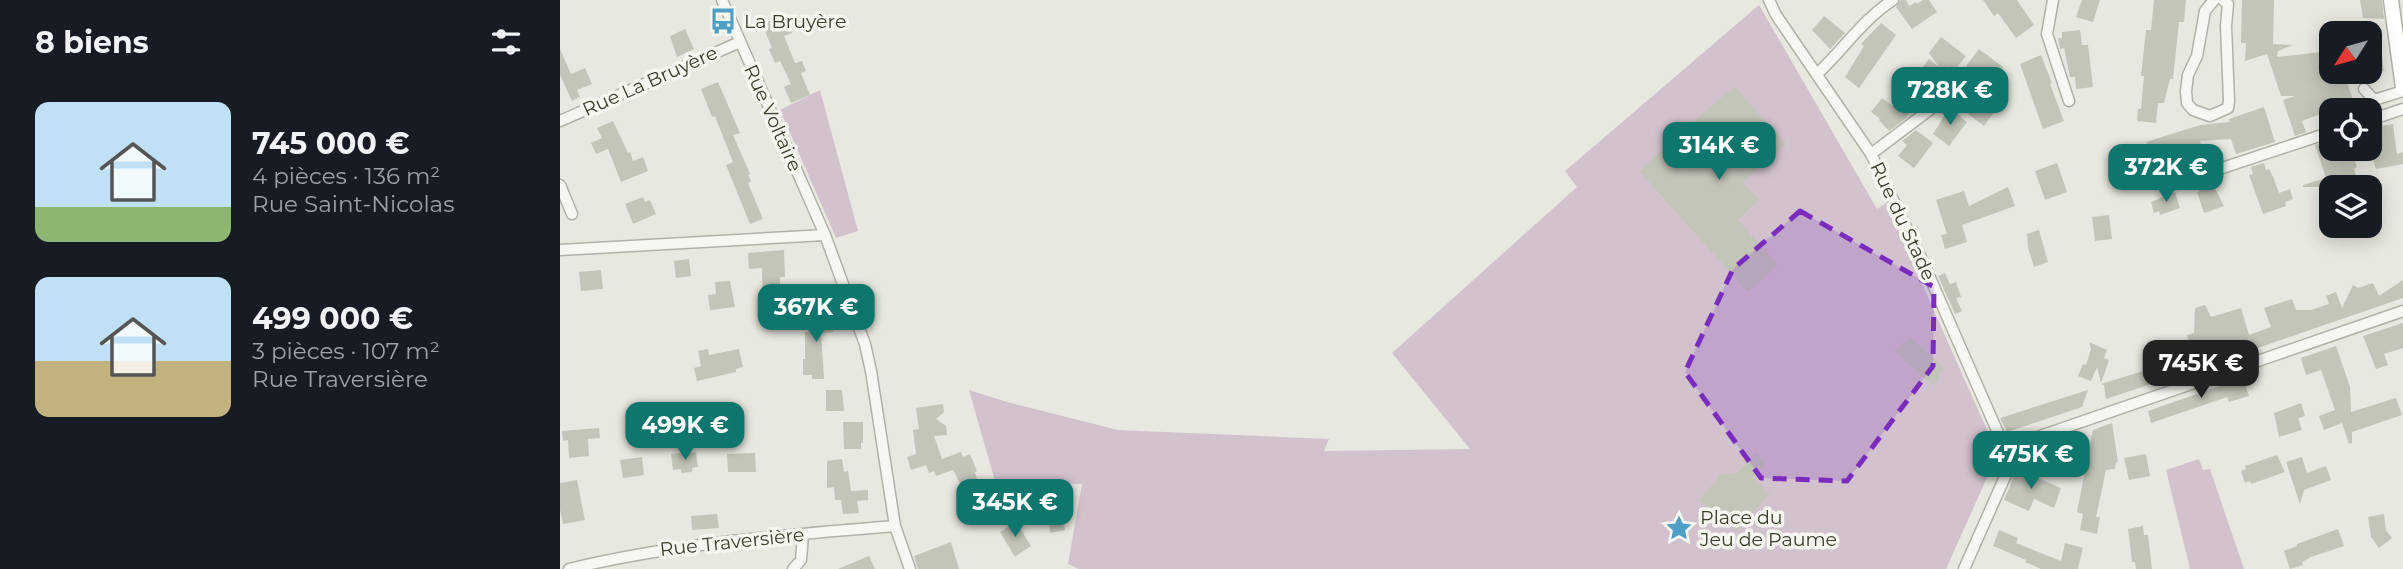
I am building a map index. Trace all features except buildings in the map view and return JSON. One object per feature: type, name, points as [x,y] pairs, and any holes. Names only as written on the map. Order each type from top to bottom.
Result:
[{"type":"main road","points":[[2390,0],[2403,89]]},
{"type":"street","name":"Rue Voltaire","points":[[722,0],[825,235],[868,357],[895,526],[910,569]]},
{"type":"street","name":"Rue du Stade","points":[[1769,0],[1776,15],[1871,154],[1924,264],[2002,442],[2009,450],[2018,448]]},
{"type":"street","points":[[1817,74],[1836,57],[1869,18],[1893,0]]},
{"type":"street","points":[[2053,0],[2047,34],[2069,101]]},
{"type":"street","points":[[2214,0],[2205,11],[2197,56],[2188,75],[2186,91],[2187,103],[2193,110],[2210,116],[2228,108],[2229,101],[2226,26],[2228,4],[2223,0]]},
{"type":"street","name":"Rue La Bruyère","points":[[560,121],[740,42]]},
{"type":"street","points":[[1871,154],[1940,102],[1961,76],[1972,84]]},
{"type":"street","points":[[2364,89],[2374,100],[2403,89]]},
{"type":"street","points":[[2382,116],[2403,109]]},
{"type":"street","points":[[2165,187],[2319,136]]},
{"type":"street","points":[[560,185],[572,214]]},
{"type":"street","points":[[560,250],[825,235]]},
{"type":"street","points":[[1964,569],[2018,448],[2403,311]]},
{"type":"street","name":"Rue Traversière","points":[[569,569],[648,551],[715,542],[895,526]]},
{"type":"street","points":[[793,569],[801,560],[803,535]]},
{"type":"highlighted area","points":[[1800,211],[1934,287],[1933,366],[1847,481],[1761,478],[1685,372],[1733,269]]},
{"type":"shaded area","points":[[1759,5],[1877,209],[1886,203],[1992,441],[1994,462],[1946,569],[1079,569],[1068,564],[1082,484],[995,481],[969,390],[1118,430],[1329,439],[1324,451],[1470,449],[1392,353],[1577,187],[1565,171]]},
{"type":"shaded area","points":[[820,90],[858,231],[836,238],[780,110]]},
{"type":"shaded area","points":[[2199,459],[2203,470],[2210,469],[2244,569],[2190,569],[2166,470]]},
{"type":"place","name":"La Bruyère","points":[[723,21]]},
{"type":"place","name":"Place du Jeu de Paume","points":[[1679,528]]}]
